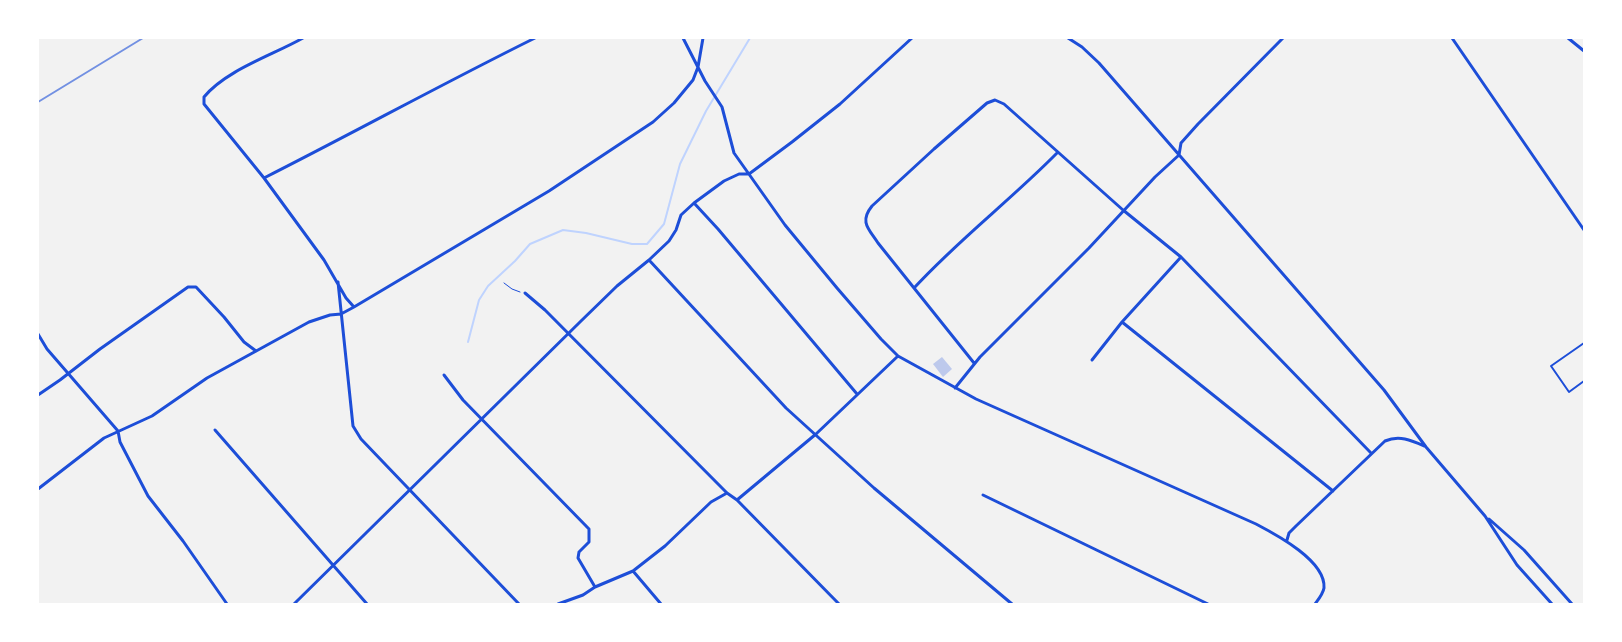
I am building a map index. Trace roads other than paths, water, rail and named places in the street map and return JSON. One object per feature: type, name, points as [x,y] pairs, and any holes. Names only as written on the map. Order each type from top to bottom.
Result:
[{"type":"street","points":[[303,38],[245,67],[211,88],[204,96],[204,104],[264,178],[354,307]]},
{"type":"street","points":[[264,178],[343,138],[464,72],[535,38]]},
{"type":"street","points":[[683,38],[705,81],[718,100],[734,153],[785,225],[837,288],[898,356],[976,399],[1248,520],[1287,540],[1324,578],[1324,590],[1314,604]]},
{"type":"street","points":[[38,489],[104,438],[152,416],[207,378],[309,322],[330,315],[341,314],[354,307],[549,192],[608,153],[653,122],[674,103],[693,80],[698,67],[703,38]]},
{"type":"street","points":[[294,604],[617,286],[669,241],[682,215],[694,203],[724,181],[739,174],[749,174],[840,104],[912,38]]},
{"type":"street","points":[[1068,38],[1082,47],[1099,63],[1384,390],[1426,447],[1485,516],[1517,565],[1552,604]]},
{"type":"street","points":[[1452,38],[1584,230]]},
{"type":"street","points":[[1568,38],[1584,52]]},
{"type":"street","points":[[955,388],[974,363],[1089,248],[1123,210],[1179,154],[1181,143],[1192,130],[1280,39]]},
{"type":"street","points":[[693,80],[705,81]]},
{"type":"street","points":[[974,363],[866,224],[865,217],[872,206],[934,148],[980,108],[995,100],[1004,104],[1123,210],[1181,257],[1372,453]]},
{"type":"street","points":[[914,288],[940,261],[1058,152]]},
{"type":"street","points":[[694,203],[857,394]]},
{"type":"street","points":[[1092,360],[1122,322],[1181,257]]},
{"type":"street","points":[[649,260],[786,408],[874,488],[1012,604]]},
{"type":"street","points":[[338,282],[353,426],[361,439],[519,604]]},
{"type":"street","points":[[38,395],[188,287],[196,286],[244,342],[256,351]]},
{"type":"street","points":[[525,293],[569,333],[839,604]]},
{"type":"street","points":[[1122,322],[1333,491]]},
{"type":"street","points":[[38,334],[47,349],[118,431],[120,442],[148,496],[183,541],[227,604]]},
{"type":"street","points":[[736,500],[816,434],[898,356]]},
{"type":"street","points":[[444,374],[463,400],[589,529],[589,542],[579,552],[578,558],[595,587]]},
{"type":"street","points":[[215,430],[366,604]]},
{"type":"street","points":[[1287,540],[1296,526],[1385,441],[1395,437],[1412,440],[1426,447]]},
{"type":"street","points":[[558,604],[583,595],[595,587],[632,571],[664,546],[711,502],[727,493]]},
{"type":"street","points":[[983,495],[1208,604]]},
{"type":"street","points":[[1485,516],[1524,550],[1572,604]]},
{"type":"street","points":[[632,571],[661,604]]},
{"type":"lane","points":[[1584,343],[1551,366],[1569,392],[1584,381]]},
{"type":"waterway","points":[[468,342],[479,300],[488,286],[530,244],[563,230],[586,233],[632,244],[647,244],[664,224],[680,164],[706,111],[750,38]]},
{"type":"railway","points":[[38,102],[143,38]]}]
